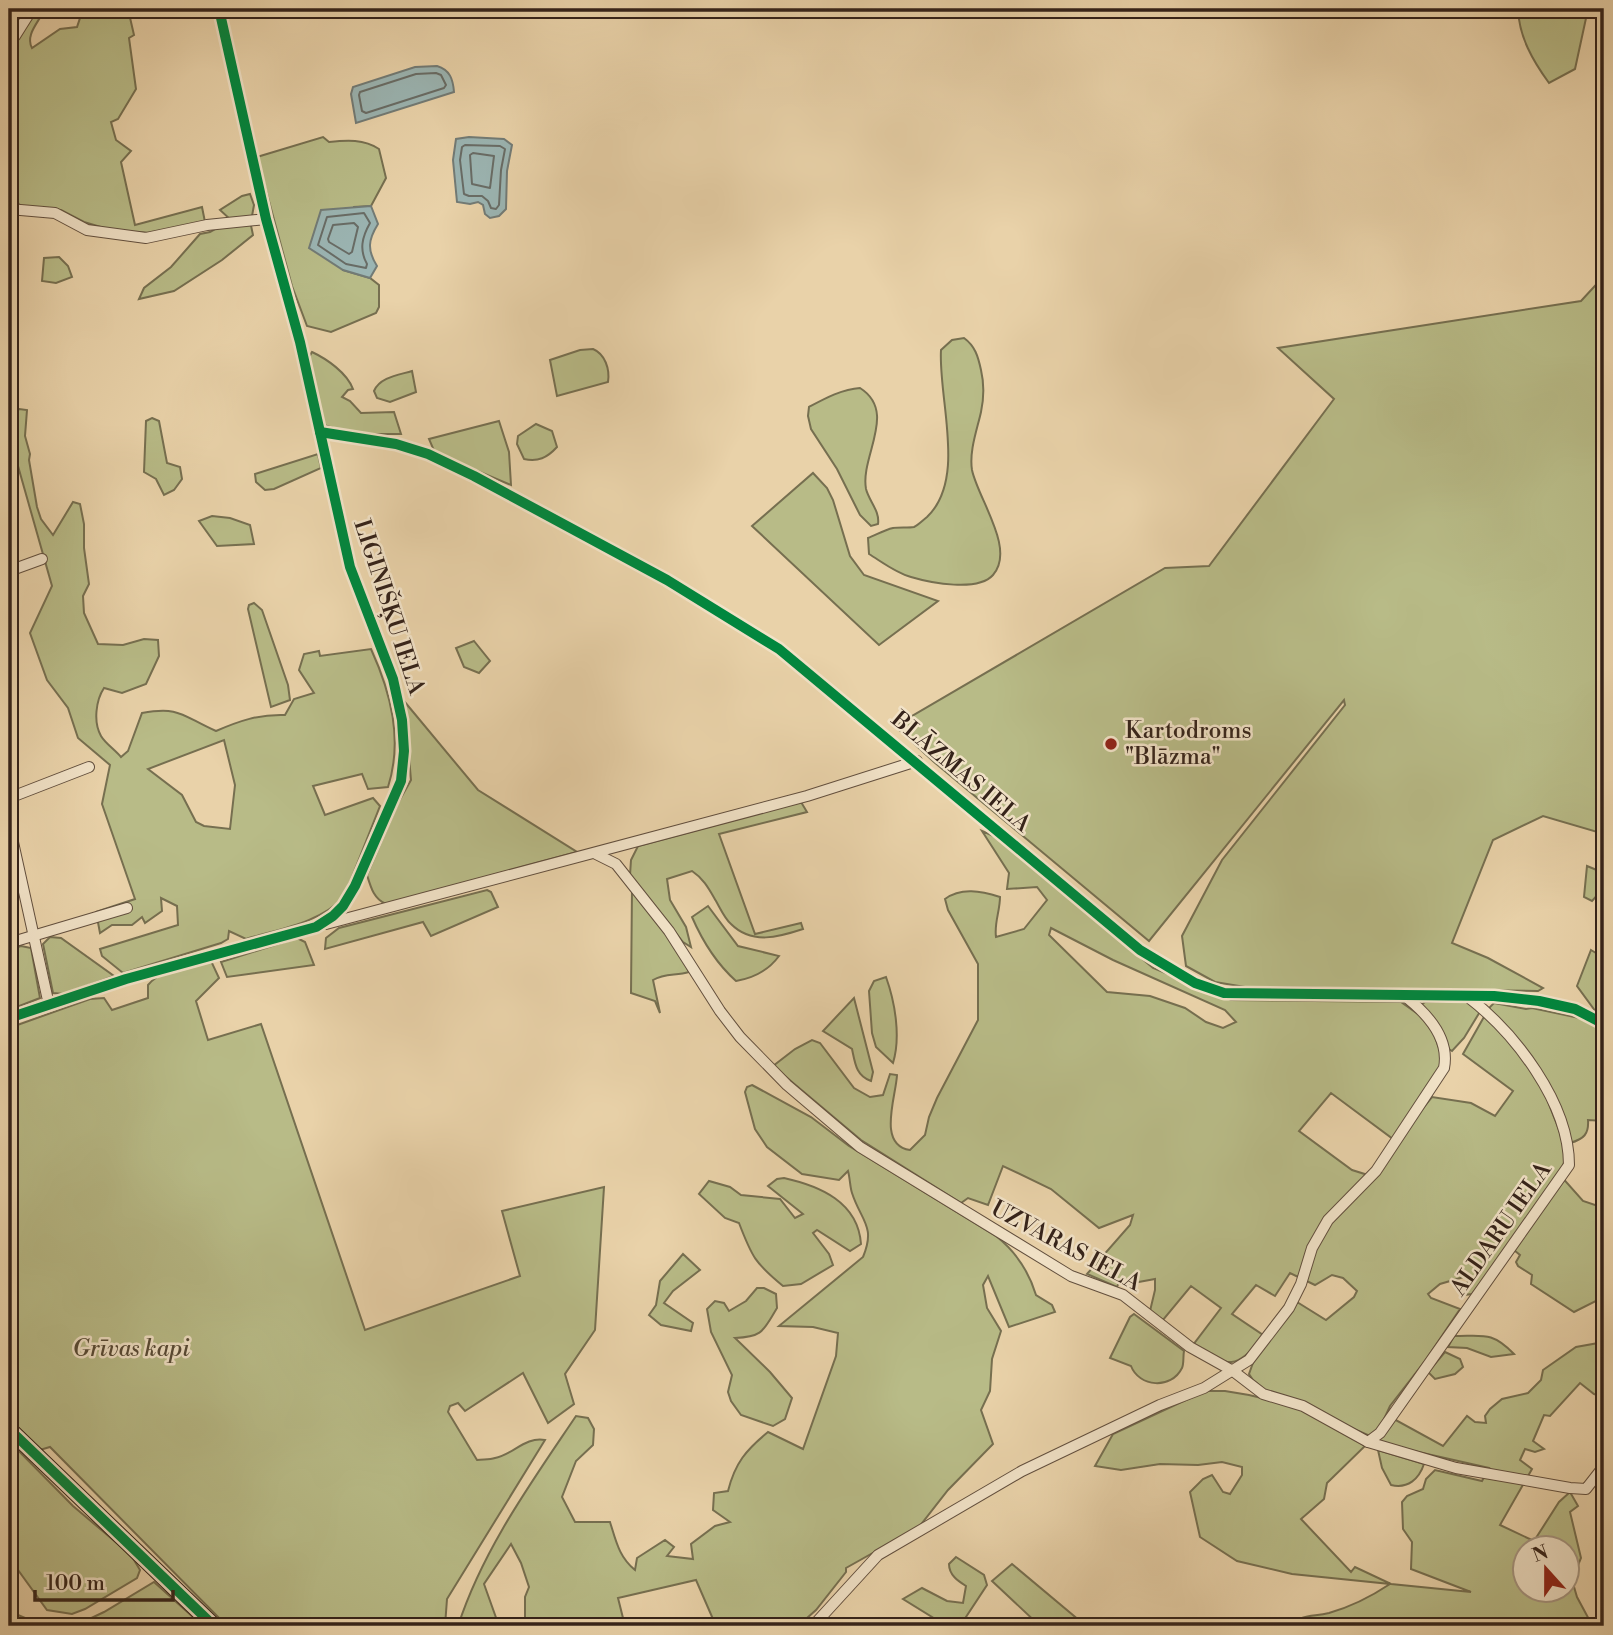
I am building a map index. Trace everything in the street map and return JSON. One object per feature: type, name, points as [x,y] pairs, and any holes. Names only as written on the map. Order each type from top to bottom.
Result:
[{"type":"main road","points":[[9,1429],[214,1626]]},
{"type":"street","points":[[15,36],[32,9]]},
{"type":"street","name":"LIGINIŠĶU IELA","points":[[9,1018],[126,979],[316,927],[343,906],[355,886],[401,781],[404,751],[402,720],[393,679],[350,567],[300,342],[266,219],[219,9]]},
{"type":"street","points":[[9,209],[55,213],[87,230],[146,238],[207,225],[266,219]]},
{"type":"street","name":"BLĀZMAS IELA","points":[[320,432],[396,444],[428,454],[667,580],[779,649],[1140,950],[1195,983],[1224,993],[1494,996],[1539,1001],[1575,1009],[1604,1024]]},
{"type":"street","points":[[9,571],[41,559]]},
{"type":"street","points":[[316,927],[807,796],[916,761]]},
{"type":"street","points":[[9,798],[89,767]]},
{"type":"street","points":[[9,824],[49,1005]]},
{"type":"street","name":"UZVARAS IELA","points":[[596,854],[616,864],[669,931],[720,1011],[740,1037],[787,1085],[860,1147],[1071,1276],[1123,1295],[1190,1347],[1233,1371],[1263,1394],[1303,1406],[1368,1442],[1456,1468],[1586,1489],[1604,1466]]},
{"type":"street","points":[[9,943],[127,908]]},
{"type":"street","points":[[813,1626],[878,1555],[1022,1471],[1160,1405],[1204,1388],[1250,1360],[1295,1296],[1312,1248],[1328,1220],[1376,1171],[1444,1068],[1447,1055],[1438,1033],[1418,1007],[1402,995]]},
{"type":"street","name":"ALDARU IELA","points":[[1368,1442],[1380,1433],[1569,1165],[1569,1150],[1558,1117],[1524,1052],[1496,1021],[1468,997]]},
{"type":"green space","points":[[37,9],[128,9],[134,35],[129,38],[136,89],[118,119],[111,122],[116,140],[131,151],[121,162],[135,225],[202,207],[205,222],[152,233],[114,231],[84,222],[61,210],[20,207],[16,198],[9,195],[9,34],[13,38]],"holes":[[[41,16],[80,18],[77,27],[60,29],[32,48],[31,36]]]},
{"type":"green space","points":[[1518,9],[1588,9],[1575,69],[1549,83],[1528,48]]},
{"type":"green space","points":[[323,137],[329,142],[361,142],[379,149],[386,178],[371,206],[354,207],[343,270],[370,278],[379,285],[379,307],[376,313],[331,332],[307,326],[292,286],[257,157]]},
{"type":"green space","points":[[250,194],[254,205],[252,216],[249,216],[253,235],[222,260],[174,291],[139,299],[144,288],[171,267],[200,234],[210,232],[231,220],[220,210]]},
{"type":"green space","points":[[59,257],[68,266],[72,277],[56,283],[42,281],[44,258]]},
{"type":"green space","points":[[1604,276],[1604,834],[1543,816],[1493,840],[1452,943],[1488,958],[1543,988],[1538,991],[1245,987],[1215,982],[1186,966],[1182,936],[1222,860],[1345,705],[1344,700],[1149,941],[934,762],[895,726],[1165,568],[1209,566],[1334,399],[1278,348],[1581,301]]},
{"type":"green space","points":[[964,338],[971,344],[977,356],[983,385],[982,407],[972,448],[972,470],[998,538],[1000,552],[999,564],[993,575],[977,583],[954,585],[920,579],[895,570],[869,554],[868,538],[893,528],[914,527],[927,517],[939,501],[946,482],[948,460],[941,350],[952,340]]},
{"type":"green space","points":[[593,349],[601,354],[606,362],[608,382],[557,396],[550,360],[580,350]]},
{"type":"green space","points":[[312,352],[336,367],[350,383],[353,389],[348,390],[342,397],[361,413],[394,412],[401,434],[352,434],[324,425],[308,359]]},
{"type":"green space","points":[[412,371],[416,392],[390,402],[377,398],[374,391],[377,386],[390,377]]},
{"type":"green space","points":[[860,388],[871,398],[876,409],[877,422],[866,476],[866,489],[878,519],[878,524],[871,526],[860,515],[837,469],[811,429],[808,416],[809,407],[840,392]]},
{"type":"green space","points":[[19,409],[27,410],[25,436],[37,507],[41,519],[53,535],[73,502],[80,504],[89,584],[83,596],[84,613],[98,644],[123,645],[144,639],[158,640],[159,656],[146,684],[122,693],[104,688],[99,699],[96,718],[101,736],[121,757],[128,751],[142,713],[173,712],[216,731],[249,719],[285,715],[294,699],[314,693],[299,670],[304,654],[319,651],[320,656],[371,649],[393,717],[394,752],[388,787],[368,789],[362,774],[313,786],[325,815],[373,798],[380,806],[344,897],[334,906],[298,924],[246,939],[229,931],[228,939],[221,943],[123,973],[102,956],[100,949],[178,925],[177,906],[161,898],[162,911],[145,923],[142,917],[132,925],[112,925],[100,933],[96,912],[135,899],[102,804],[110,765],[78,738],[68,708],[47,680],[30,633],[52,586],[16,459],[9,461],[9,424]],"holes":[[[224,740],[235,785],[230,829],[204,826],[196,822],[182,795],[148,769]]]},
{"type":"green space","points":[[152,418],[159,421],[167,463],[180,467],[182,479],[174,490],[164,495],[156,479],[144,472],[146,421]]},
{"type":"green space","points":[[499,421],[509,452],[511,485],[435,453],[429,439]]},
{"type":"green space","points":[[536,424],[552,431],[557,447],[542,458],[524,459],[517,444],[518,436]]},
{"type":"green space","points":[[318,454],[321,468],[274,489],[265,490],[256,482],[255,474]]},
{"type":"green space","points":[[813,473],[827,488],[833,500],[850,556],[864,575],[938,601],[879,645],[752,526]]},
{"type":"green space","points":[[212,516],[230,518],[250,525],[254,544],[217,546],[199,521]]},
{"type":"green space","points":[[254,603],[262,610],[288,685],[290,700],[271,707],[248,609],[249,605]]},
{"type":"green space","points":[[474,641],[490,661],[479,673],[464,667],[456,648]]},
{"type":"green space","points":[[404,701],[478,790],[577,852],[386,904],[379,899],[367,875],[398,803],[411,780]]},
{"type":"green space","points":[[801,802],[807,812],[719,834],[755,934],[801,923],[803,929],[766,937],[739,931],[727,919],[706,884],[692,871],[667,879],[670,900],[686,927],[691,947],[683,942],[630,875],[631,860],[638,846]]},
{"type":"green space","points":[[982,831],[996,837],[1153,968],[1231,1000],[1401,1002],[1422,1017],[1434,1034],[1441,1054],[1440,1069],[1393,1139],[1331,1093],[1299,1131],[1352,1170],[1368,1175],[1432,1097],[1471,1103],[1495,1116],[1513,1091],[1463,1054],[1494,1003],[1584,1019],[1604,1030],[1604,1121],[1588,1120],[1585,1135],[1570,1143],[1559,1104],[1549,1104],[1564,1149],[1565,1158],[1559,1174],[1583,1201],[1604,1208],[1604,1297],[1574,1312],[1531,1284],[1532,1275],[1518,1266],[1516,1262],[1520,1255],[1509,1246],[1472,1294],[1464,1295],[1467,1276],[1440,1284],[1428,1294],[1431,1298],[1460,1309],[1390,1406],[1379,1430],[1370,1436],[1266,1391],[1249,1374],[1254,1360],[1297,1302],[1326,1320],[1354,1297],[1357,1291],[1343,1278],[1332,1275],[1315,1285],[1290,1273],[1275,1296],[1256,1285],[1232,1314],[1266,1337],[1239,1360],[1232,1362],[1216,1358],[1193,1345],[1221,1308],[1191,1286],[1163,1320],[1150,1311],[1155,1279],[1128,1284],[1119,1282],[1117,1287],[1087,1274],[1130,1225],[1133,1215],[1099,1228],[1051,1189],[1003,1166],[988,1205],[968,1198],[961,1203],[861,1140],[773,1066],[812,1040],[820,1043],[854,1088],[870,1097],[883,1095],[890,1074],[897,1075],[891,1130],[900,1146],[910,1150],[925,1135],[937,1098],[978,1020],[978,964],[948,910],[945,899],[971,891],[1000,897],[996,937],[1024,929],[1047,900],[1037,887],[1007,889],[1009,873]],"holes":[[[1051,928],[1113,960],[1225,1010],[1236,1022],[1223,1028],[1206,1022],[1185,1008],[1150,996],[1107,992],[1049,935]]]},
{"type":"green space","points":[[1587,866],[1604,873],[1602,890],[1592,901],[1584,897]]},
{"type":"green space","points":[[632,889],[679,951],[689,972],[653,980],[660,1013],[655,1001],[631,993]]},
{"type":"green space","points":[[487,890],[491,892],[498,907],[431,936],[423,922],[325,949],[326,938],[339,928]]},
{"type":"green space","points":[[708,906],[738,946],[779,956],[760,973],[736,981],[711,951],[692,917]]},
{"type":"green space","points":[[50,937],[61,938],[114,976],[64,994],[53,993],[43,944]]},
{"type":"green space","points":[[297,938],[305,942],[314,965],[227,977],[221,962]]},
{"type":"green space","points":[[21,946],[31,948],[40,998],[9,1010],[9,950]]},
{"type":"green space","points":[[1591,950],[1604,958],[1604,1016],[1596,1012],[1577,986]]},
{"type":"green space","name":"Grīvas kapi","points":[[208,959],[219,978],[196,1001],[208,1040],[261,1024],[365,1330],[520,1276],[502,1211],[604,1187],[595,1330],[565,1374],[574,1404],[548,1423],[523,1373],[465,1411],[458,1403],[450,1406],[448,1412],[477,1460],[491,1459],[525,1443],[545,1440],[447,1599],[445,1626],[227,1626],[50,1447],[40,1450],[9,1421],[9,1028],[90,999],[104,998],[112,1010],[148,998],[148,985],[160,975]]},
{"type":"green space","points":[[886,977],[896,1020],[897,1042],[893,1063],[876,1047],[872,1033],[869,991],[874,981]]},
{"type":"green space","points":[[854,998],[873,1072],[871,1081],[859,1072],[852,1049],[823,1031]]},
{"type":"green space","points":[[1471,1001],[1481,1010],[1464,1038],[1452,1051],[1421,1005],[1425,1002]]},
{"type":"green space","points":[[752,1085],[811,1117],[849,1146],[996,1236],[1020,1262],[1036,1295],[1052,1305],[1055,1312],[1009,1327],[988,1276],[983,1285],[987,1308],[1001,1331],[992,1359],[990,1391],[981,1410],[993,1444],[948,1490],[919,1527],[846,1568],[846,1572],[816,1610],[798,1626],[716,1626],[696,1580],[618,1598],[625,1626],[525,1626],[525,1597],[529,1587],[511,1544],[484,1584],[499,1626],[458,1626],[494,1543],[576,1416],[588,1418],[594,1429],[593,1445],[576,1461],[562,1497],[575,1522],[610,1522],[622,1554],[635,1570],[637,1558],[665,1540],[674,1547],[667,1556],[693,1559],[691,1544],[715,1526],[730,1522],[713,1510],[714,1493],[728,1491],[742,1458],[768,1432],[803,1449],[836,1356],[838,1333],[813,1327],[779,1326],[863,1257],[868,1231],[852,1193],[848,1171],[839,1180],[802,1174],[767,1147],[755,1129],[745,1092],[747,1087]]},
{"type":"green space","points":[[784,1178],[811,1186],[835,1198],[853,1217],[861,1244],[850,1251],[817,1230],[813,1233],[829,1254],[833,1265],[801,1284],[783,1286],[755,1259],[739,1223],[725,1218],[699,1194],[709,1181],[730,1187],[741,1195],[780,1199],[795,1218],[803,1214],[768,1186],[777,1179]]},
{"type":"green space","points":[[683,1254],[700,1270],[673,1291],[664,1303],[693,1323],[691,1331],[661,1325],[649,1315],[656,1305],[660,1281]]},
{"type":"green space","points":[[757,1288],[764,1288],[776,1294],[777,1308],[757,1334],[735,1338],[792,1398],[785,1419],[773,1426],[741,1415],[731,1401],[728,1392],[732,1375],[711,1332],[707,1309],[715,1301],[724,1303],[729,1311],[746,1301]]},
{"type":"green space","points":[[1134,1314],[1184,1351],[1182,1368],[1171,1380],[1163,1383],[1148,1382],[1135,1373],[1131,1366],[1110,1358]]},
{"type":"green space","points":[[1454,1336],[1487,1336],[1499,1341],[1514,1354],[1491,1357],[1467,1348],[1448,1347]]},
{"type":"green space","points":[[1604,1342],[1604,1397],[1594,1394],[1580,1383],[1550,1416],[1544,1415],[1533,1441],[1544,1449],[1535,1452],[1525,1449],[1520,1460],[1532,1469],[1500,1525],[1519,1534],[1512,1534],[1512,1604],[1581,1604],[1592,1625],[1604,1623],[1604,1626],[1287,1626],[1303,1618],[1345,1608],[1390,1584],[1292,1574],[1237,1561],[1200,1537],[1190,1492],[1203,1479],[1212,1475],[1223,1492],[1230,1494],[1242,1475],[1242,1467],[1222,1462],[1198,1465],[1160,1464],[1121,1470],[1095,1466],[1113,1434],[1205,1391],[1249,1395],[1300,1407],[1365,1446],[1327,1483],[1324,1499],[1301,1519],[1351,1572],[1355,1567],[1391,1584],[1471,1592],[1411,1569],[1412,1542],[1403,1529],[1402,1502],[1407,1496],[1423,1489],[1426,1479],[1435,1470],[1482,1481],[1489,1468],[1374,1442],[1394,1419],[1443,1446],[1467,1416],[1475,1422],[1486,1423],[1485,1416],[1490,1409],[1502,1399],[1528,1393],[1541,1380],[1543,1370],[1576,1347]]},
{"type":"green space","points":[[1445,1352],[1460,1359],[1463,1367],[1455,1374],[1435,1379],[1428,1372]]},
{"type":"green space","points":[[9,1441],[73,1506],[131,1555],[140,1570],[137,1578],[72,1614],[47,1610],[18,1570],[9,1565]]},
{"type":"green space","points":[[1378,1450],[1424,1464],[1412,1482],[1403,1486],[1391,1485],[1382,1468]]},
{"type":"green space","points":[[1570,1492],[1578,1506],[1570,1512],[1575,1534],[1538,1534],[1559,1502]]},
{"type":"green space","points":[[956,1557],[984,1575],[987,1585],[960,1626],[939,1626],[940,1622],[903,1599],[922,1588],[947,1601],[963,1603],[966,1586],[954,1577],[949,1568],[949,1564]]},
{"type":"green space","points":[[1012,1564],[1086,1626],[1040,1626],[992,1581]]},
{"type":"green space","points":[[154,1582],[203,1626],[9,1626],[9,1611],[25,1618],[83,1622]]},
{"type":"water","points":[[437,66],[450,76],[454,92],[356,123],[351,94],[353,87],[415,67]]},
{"type":"water","points":[[456,139],[504,139],[512,145],[507,171],[506,209],[499,216],[490,218],[485,214],[483,205],[478,202],[457,202],[453,160]]},
{"type":"water","points":[[371,206],[378,224],[370,245],[377,266],[370,278],[343,270],[309,248],[321,210]]},
{"type":"cycle path","points":[[9,1018],[126,979],[316,927],[343,906],[355,886],[401,781],[404,751],[402,720],[393,679],[350,567],[300,342],[266,219],[219,9]]},
{"type":"cycle path","points":[[320,432],[396,444],[428,454],[667,580],[779,649],[1140,950],[1195,983],[1224,993],[1494,996],[1539,1001],[1575,1009],[1604,1024]]},
{"type":"cycle path","points":[[9,1429],[214,1626]]},
{"type":"place","name":"Kartodroms \"Blāzma\"","points":[[1111,744]]}]
